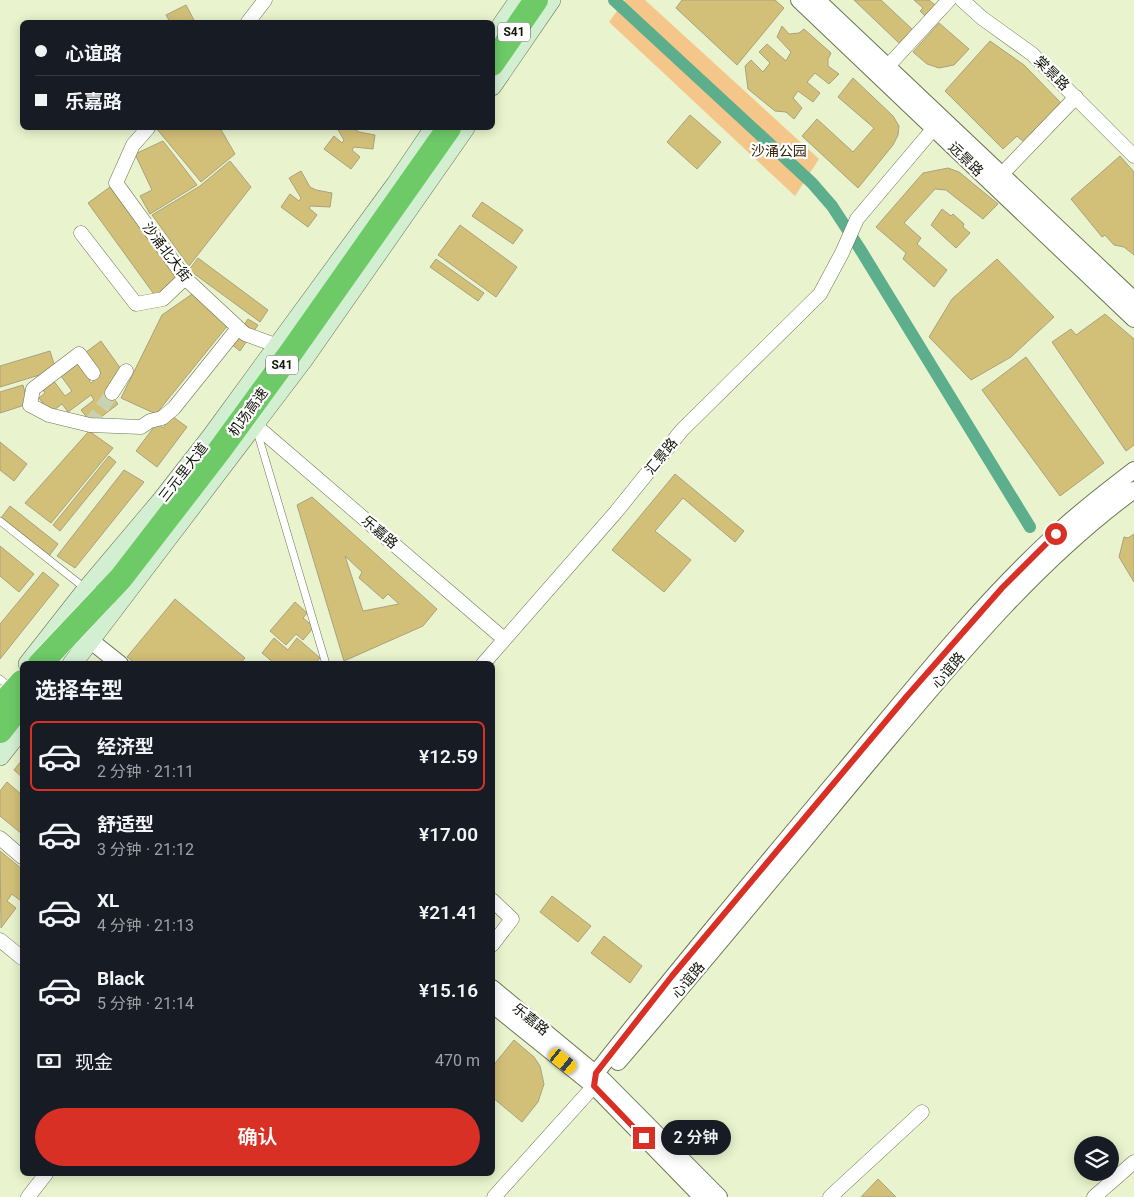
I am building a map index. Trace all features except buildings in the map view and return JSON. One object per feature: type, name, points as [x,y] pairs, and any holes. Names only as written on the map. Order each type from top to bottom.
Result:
[{"type":"highway","name":"S41","points":[[495,60],[536,0]]},
{"type":"highway","name":"机场高速","points":[[54,661],[100,594],[121,578],[253,405],[448,130]]},
{"type":"highway","points":[[43,661],[100,594]]},
{"type":"highway","points":[[0,731],[9,693]]},
{"type":"main road","points":[[495,35],[519,0]]},
{"type":"main road","points":[[495,82],[551,0]]},
{"type":"main road","name":"三元里大道","points":[[74,661],[91,640],[100,594],[187,468],[396,184],[433,130]]},
{"type":"main road","name":"三元里大道","points":[[30,661],[63,619],[100,594],[255,425],[303,360],[464,130]]},
{"type":"main road","points":[[9,693],[20,674]]},
{"type":"main road","points":[[0,756],[20,731]]},
{"type":"street","points":[[250,20],[265,0]]},
{"type":"street","name":"远景路","points":[[799,0],[1134,319]]},
{"type":"street","name":"远景路","points":[[817,0],[1134,300]]},
{"type":"street","points":[[888,66],[949,0]]},
{"type":"street","name":"棠景路","points":[[962,0],[982,18],[1032,54],[1134,156]]},
{"type":"street","points":[[1002,174],[1076,97]]},
{"type":"street","name":"汇景路","points":[[486,661],[616,512],[682,430],[820,294],[842,253],[857,219],[934,128]]},
{"type":"street","name":"沙涌北大街","points":[[146,130],[133,145],[116,183],[185,278],[246,334],[278,346]]},
{"type":"street","points":[[81,233],[136,304],[163,299],[185,278]]},
{"type":"street","points":[[93,373],[79,354],[32,389],[30,405],[49,415],[90,426],[141,427],[150,421],[162,418],[174,408],[238,328]]},
{"type":"street","points":[[112,393],[126,371]]},
{"type":"street","name":"乐嘉路","points":[[255,425],[504,639]]},
{"type":"street","name":"心谊路","points":[[598,1080],[672,976],[907,696],[990,602],[1056,534],[1134,470]]},
{"type":"street","name":"心谊路","points":[[598,1080],[918,704],[994,618],[1032,578],[1081,532],[1103,512],[1134,490]]},
{"type":"street","points":[[63,619],[116,661]]},
{"type":"street","points":[[0,838],[20,855]]},
{"type":"street","points":[[495,903],[512,919],[495,941]]},
{"type":"street","points":[[0,940],[20,956]]},
{"type":"street","name":"乐嘉路","points":[[495,991],[598,1080],[719,1197]]},
{"type":"street","name":"乐嘉路","points":[[495,1006],[598,1080],[702,1197]]},
{"type":"street","points":[[494,1197],[598,1080]]},
{"type":"street","points":[[830,1197],[922,1112]]},
{"type":"street","points":[[1094,1197],[1134,1162]]},
{"type":"street","points":[[28,1197],[44,1176]]},
{"type":"lane","points":[[255,425],[325,661]]},
{"type":"lane","points":[[0,521],[100,594]]},
{"type":"green space","name":"沙涌公园","points":[[625,0],[645,0],[819,159],[795,196],[609,22]]},
{"type":"waterway","points":[[614,0],[812,183],[832,206],[1030,527]]},
{"type":"tunnel","points":[[90,425],[112,393]]},
{"type":"route","points":[[644,1138],[594,1086],[596,1073],[672,976],[907,696],[1002,588],[1056,534]]}]
